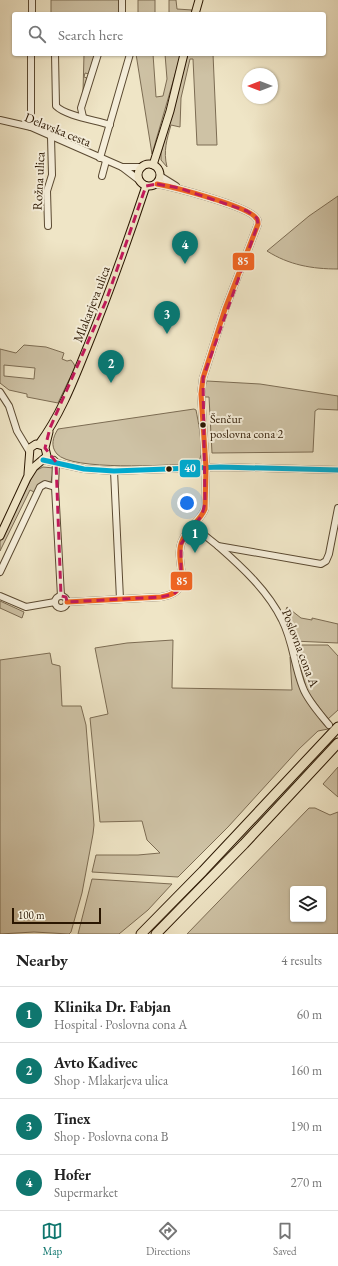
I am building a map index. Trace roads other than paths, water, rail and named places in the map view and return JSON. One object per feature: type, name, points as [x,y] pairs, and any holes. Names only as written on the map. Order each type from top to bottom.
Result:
[{"type":"highway","points":[[135,934],[143,932],[204,871],[334,726]]},
{"type":"highway","points":[[156,934],[249,839],[338,743]]},
{"type":"main road","points":[[196,12],[199,0]]},
{"type":"main road","points":[[152,165],[170,111],[184,56]]},
{"type":"main road","points":[[152,165],[157,168],[160,176],[157,184],[146,186],[139,180],[138,175],[142,167],[152,165]]},
{"type":"main road","name":"Mlakarjeva ulica","points":[[41,447],[79,368],[104,307],[146,186]]},
{"type":"main road","points":[[29,454],[41,447]]},
{"type":"main road","points":[[0,536],[27,478],[41,461],[41,447]]},
{"type":"main road","points":[[29,454],[33,461],[41,461]]},
{"type":"main road","points":[[27,478],[29,454]]},
{"type":"street","points":[[32,0],[32,12]]},
{"type":"street","points":[[122,0],[122,12]]},
{"type":"street","points":[[30,127],[31,56]]},
{"type":"street","points":[[54,56],[56,106],[59,110],[110,125]]},
{"type":"street","points":[[83,117],[81,108],[97,56]]},
{"type":"street","points":[[102,176],[103,160],[110,125],[129,56]]},
{"type":"street","name":"Delavska cesta","points":[[0,120],[30,127],[122,167]]},
{"type":"street","name":"Rožna ulica","points":[[48,226],[47,191],[52,175],[51,137]]},
{"type":"street","points":[[122,167],[142,167]]},
{"type":"street","points":[[122,167],[139,180]]},
{"type":"street","points":[[160,176],[179,188]]},
{"type":"street","points":[[67,602],[161,597],[174,594],[181,587],[182,580],[181,544],[205,509],[206,468],[201,394],[203,378],[225,309],[258,224],[256,218],[246,211],[179,188],[157,184]]},
{"type":"street","points":[[0,392],[9,406],[17,431],[21,436],[29,454]]},
{"type":"street","points":[[21,436],[41,447],[56,462],[55,487],[61,596]]},
{"type":"street","points":[[41,461],[56,462],[84,469],[114,471],[257,467],[338,470]]},
{"type":"street","points":[[114,471],[120,599]]},
{"type":"street","points":[[0,572],[40,487],[45,484],[55,487]]},
{"type":"street","points":[[218,546],[321,564],[326,560],[329,554],[338,508]]},
{"type":"street","name":"Poslovna cona A","points":[[193,526],[218,546],[256,583],[275,609],[282,620],[291,644],[303,688],[334,726]]},
{"type":"street","points":[[0,596],[26,607],[55,602],[57,598],[61,596]]},
{"type":"street","points":[[61,596],[65,598],[67,602]]},
{"type":"street","points":[[55,602],[57,606],[62,608],[66,606],[67,602]]},
{"type":"place","name":"Hofer","points":[[185,264]]},
{"type":"place","name":"Tinex","points":[[167,334]]},
{"type":"place","name":"Avto Kadivec","points":[[111,383]]},
{"type":"place","name":"Šenčur poslovna cona 2","points":[[203,425]]},
{"type":"place","name":"Klinika Dr. Fabjan","points":[[195,553]]}]
